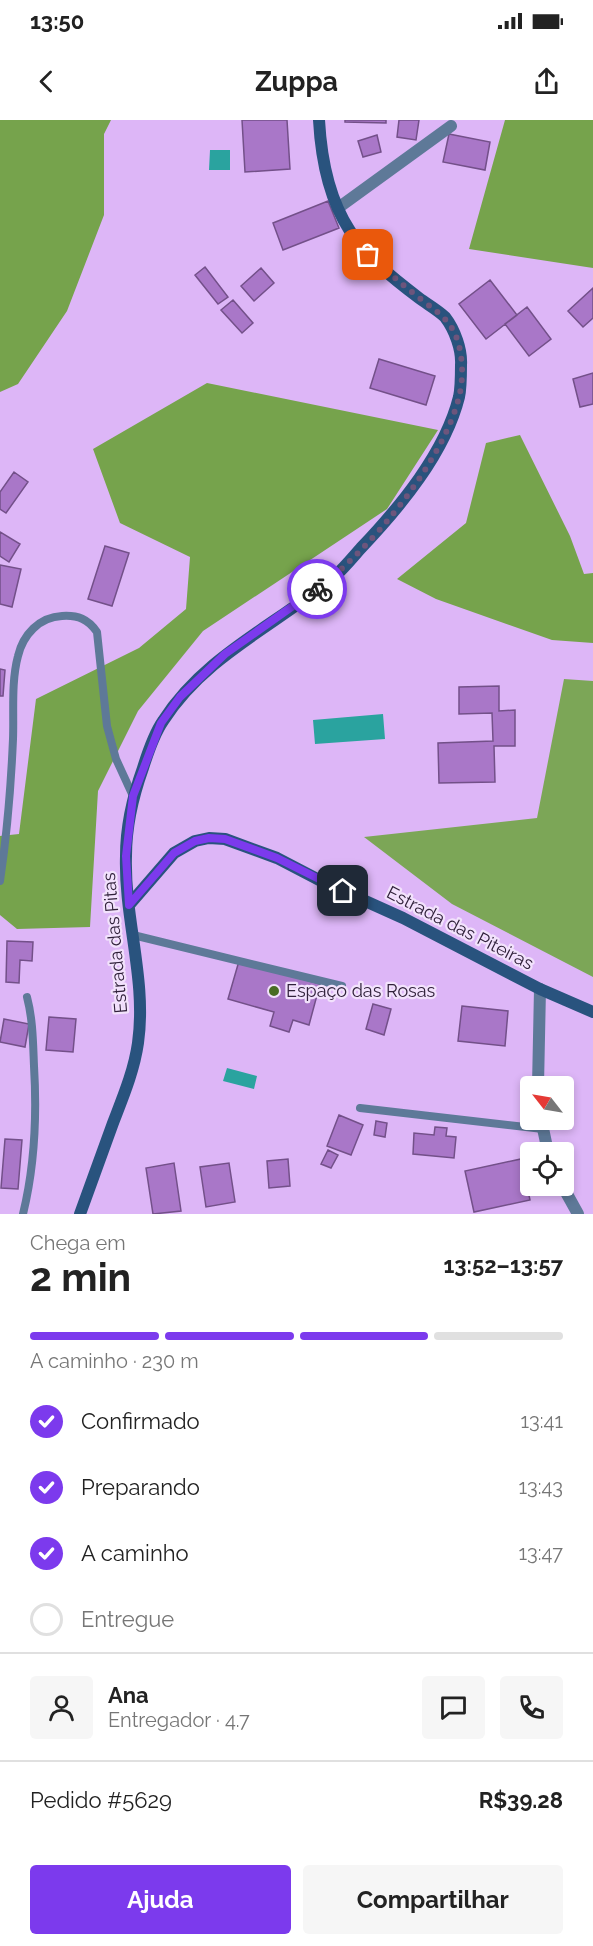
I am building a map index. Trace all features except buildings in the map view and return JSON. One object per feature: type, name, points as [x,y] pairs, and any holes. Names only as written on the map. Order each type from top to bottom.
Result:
[{"type":"street","name":"Estrada das Pitas","points":[[80,1214],[128,1083],[138,1043],[140,1008],[126,856],[133,796],[161,723],[180,697],[225,654],[336,575],[375,534],[408,494],[433,455],[447,428],[459,396],[462,360],[455,334],[444,316],[368,255],[349,230],[338,208],[328,178],[320,141],[319,120]]},
{"type":"street","points":[[338,208],[451,126]]},
{"type":"street","name":"Estrada das Piteiras","points":[[129,905],[174,853],[195,841],[209,838],[225,839],[277,858],[593,1012]]},
{"type":"street","points":[[538,1076],[540,988]]},
{"type":"street","points":[[567,1196],[578,1214]]},
{"type":"lane","points":[[0,881],[18,656],[26,636],[33,627],[51,618],[62,616],[82,618],[92,624],[97,632],[107,726],[116,759],[133,796]]},
{"type":"lane","points":[[133,935],[342,986]]},
{"type":"lane","points":[[22,1214],[33,1161],[36,1097],[32,1017],[27,997]]},
{"type":"lane","points":[[360,1108],[520,1122]]},
{"type":"shaded area","points":[[0,120],[111,120],[104,134],[104,215],[67,311],[18,384],[0,392]]},
{"type":"shaded area","points":[[505,120],[593,120],[593,268],[469,249]]},
{"type":"shaded area","points":[[210,150],[230,150],[230,170],[209,170]]},
{"type":"shaded area","points":[[207,383],[438,430],[387,509],[203,631],[138,711],[98,791],[90,927],[17,929],[0,915],[0,836],[19,834],[36,699],[139,648],[186,609],[190,557],[120,523],[93,449]]},
{"type":"shaded area","points":[[520,435],[570,536],[584,574],[593,573],[593,643],[552,640],[436,599],[397,579],[466,523],[486,443]]},
{"type":"shaded area","points":[[564,679],[593,681],[593,977],[452,904],[364,837],[537,818]]},
{"type":"shaded area","points":[[383,714],[385,739],[315,744],[313,720]]},
{"type":"shaded area","points":[[227,1068],[257,1076],[254,1089],[223,1081]]},
{"type":"way so far","points":[[317,589],[336,575],[382,526],[408,494],[433,455],[447,428],[459,396],[462,360],[455,334],[444,316],[417,297],[368,255]]},
{"type":"place","name":"Espaço das Rosas","points":[[274,991]]},
{"type":"route","points":[[317,589],[225,654],[180,697],[161,723],[133,796],[126,856],[129,905],[174,853],[195,841],[209,838],[225,839],[277,858],[343,891]]}]
